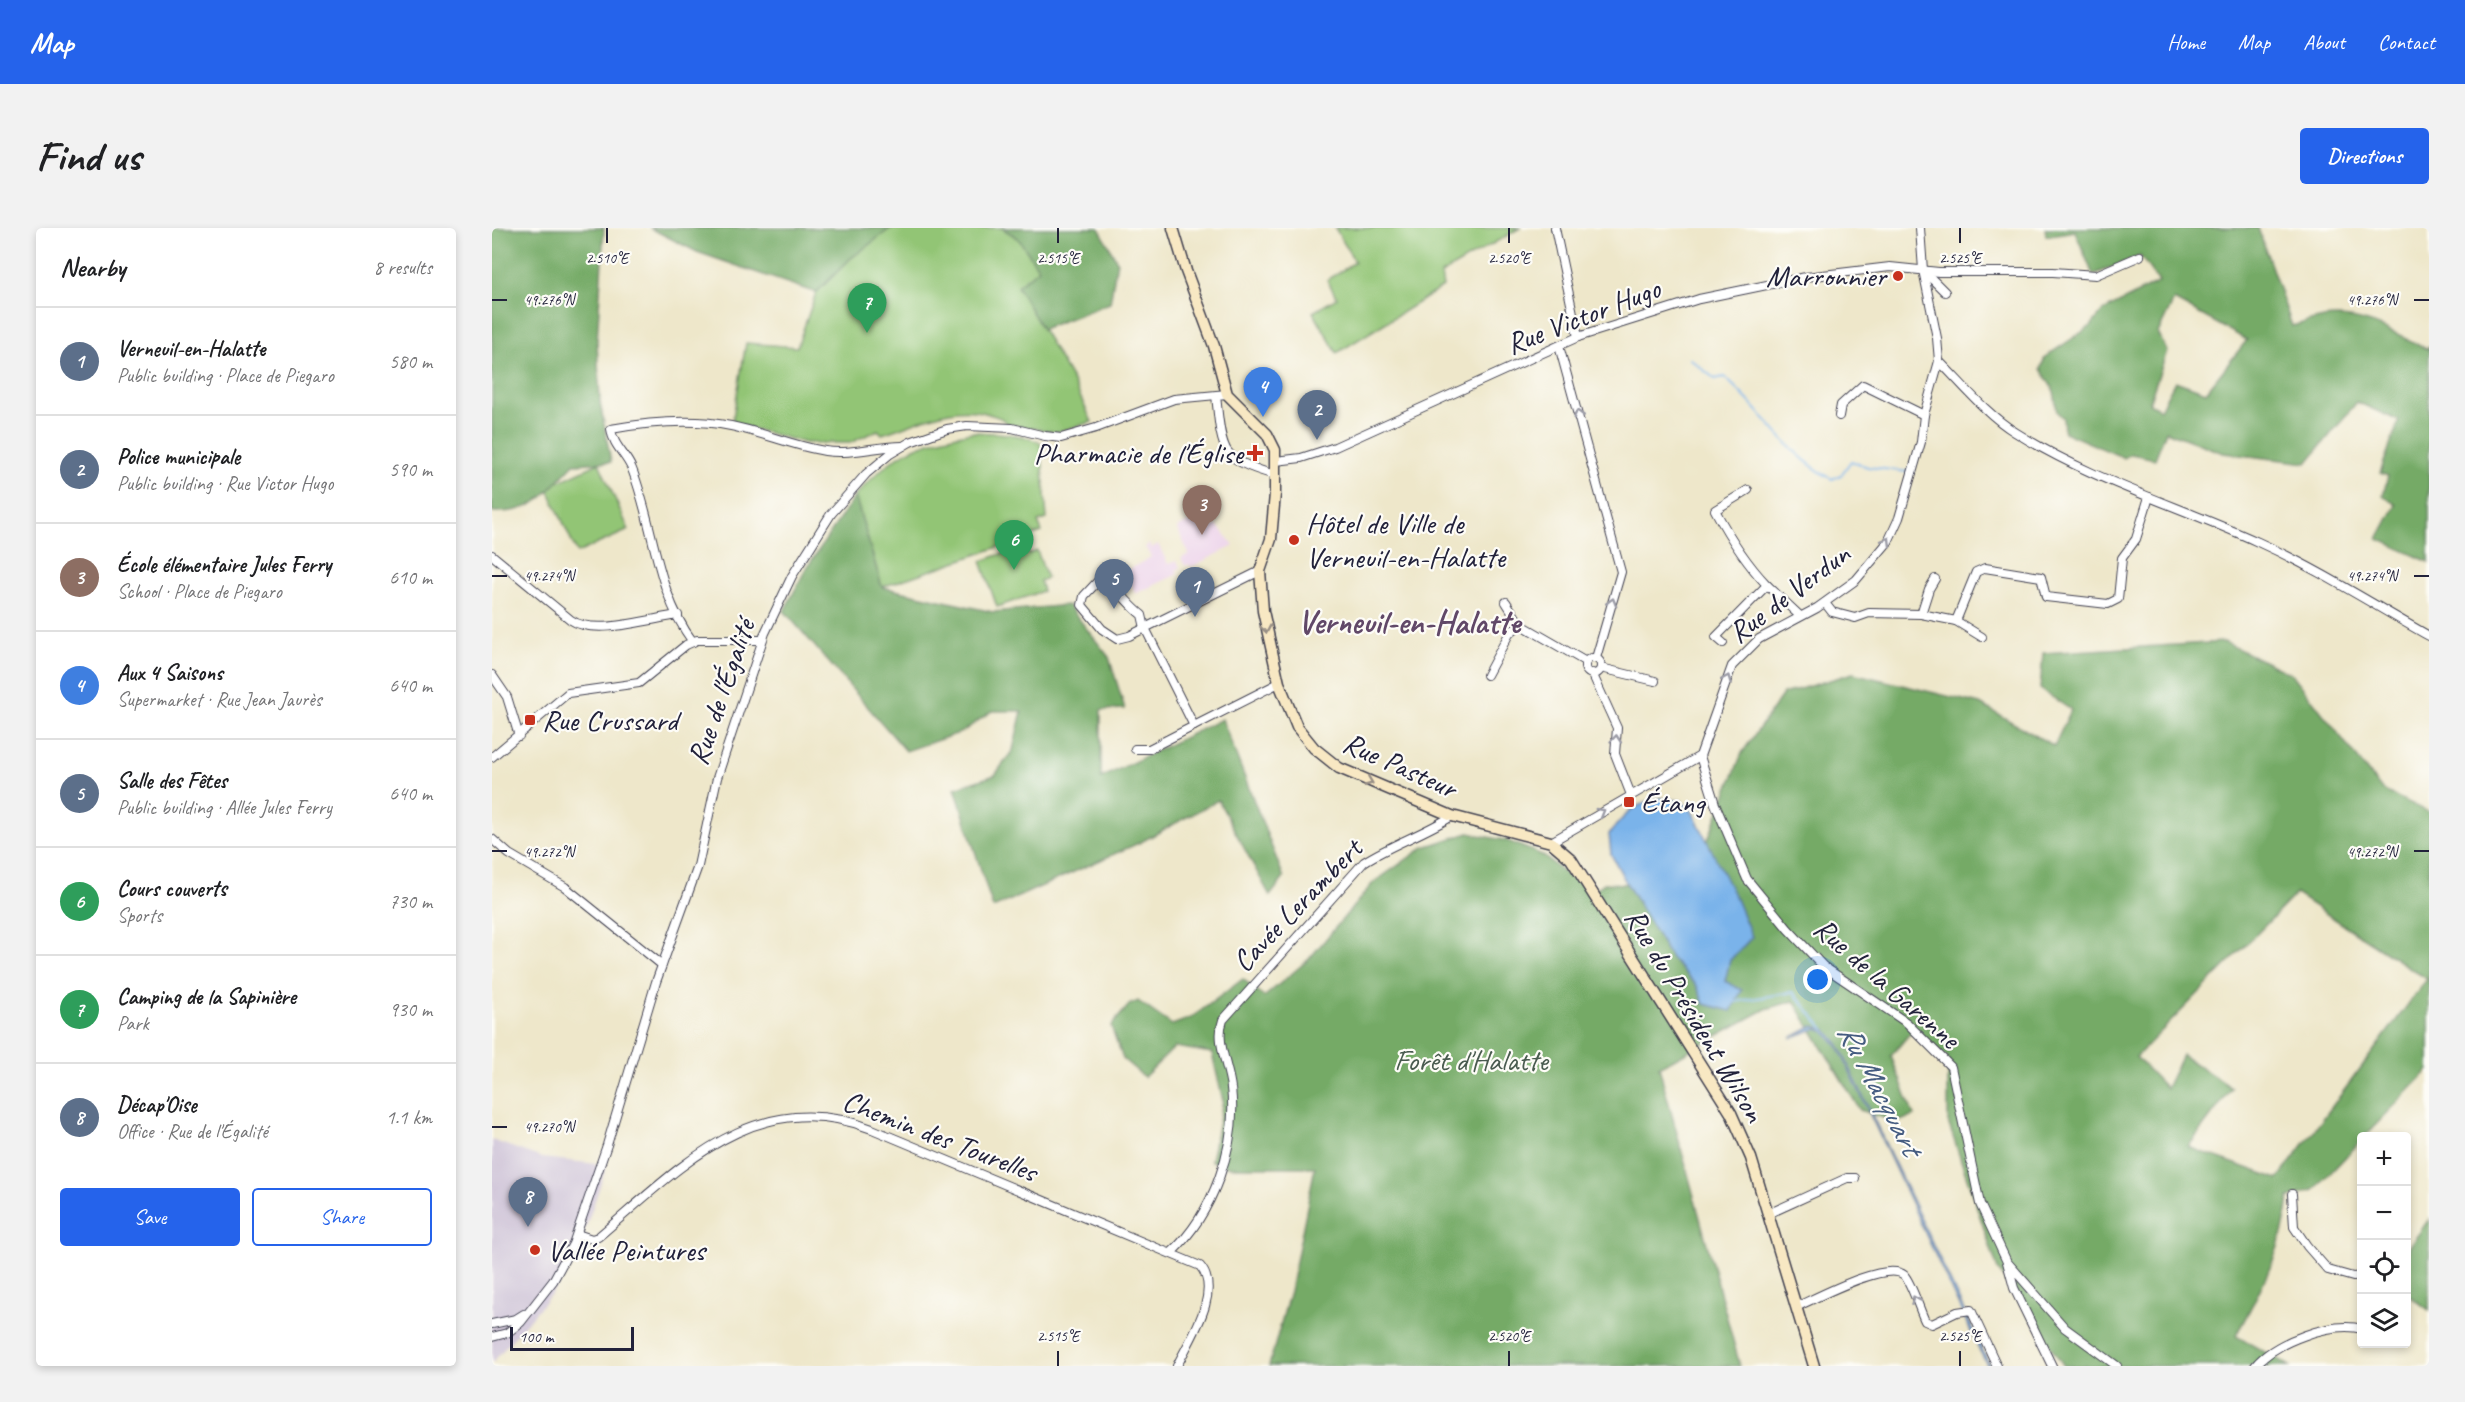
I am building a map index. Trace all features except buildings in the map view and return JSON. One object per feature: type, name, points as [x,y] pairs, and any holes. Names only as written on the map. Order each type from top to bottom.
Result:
[{"type":"street","points":[[1173,228],[1186,271],[1215,347],[1221,395],[1221,433],[1228,452],[1252,468],[1275,475]]},
{"type":"street","points":[[1555,228],[1578,337]]},
{"type":"street","name":"Rue de Verdun","points":[[1700,756],[1732,666],[1759,639],[1825,603],[1856,580],[1888,542],[1899,518],[1921,442],[1924,415],[1939,361],[1935,327],[1923,270],[1920,228]]},
{"type":"street","name":"Rue Victor Hugo","points":[[1275,461],[1301,458],[1335,447],[1578,337],[1699,298],[1806,277],[1890,267],[1987,273],[2070,272],[2096,275],[2140,256]]},
{"type":"street","points":[[1923,270],[1945,292]]},
{"type":"street","points":[[1560,346],[1621,572],[1596,658]]},
{"type":"street","points":[[1939,361],[1990,413],[2013,431],[2071,463],[2260,542],[2320,572],[2429,636]]},
{"type":"street","points":[[1839,416],[1841,405],[1863,385],[1924,415]]},
{"type":"street","name":"Rue de l'Égalité","points":[[492,1337],[515,1328],[537,1303],[564,1264],[577,1234],[662,965],[698,866],[717,778],[762,640],[792,576],[825,522],[872,468],[903,446],[946,429],[967,426],[1012,428],[1061,438],[1096,428],[1174,399],[1221,395]]},
{"type":"street","name":"Rue Pasteur","points":[[1221,395],[1267,434],[1273,442],[1275,475],[1271,539],[1260,571],[1267,636],[1279,683],[1297,727],[1325,758],[1361,779],[1452,816],[1551,842]]},
{"type":"street","points":[[693,642],[678,615],[665,582],[632,470],[613,441],[611,429],[656,422],[719,424],[825,451],[855,452],[884,446],[903,446]]},
{"type":"street","points":[[1748,490],[1715,510],[1731,541],[1751,569],[1800,616]]},
{"type":"street","points":[[1956,621],[1976,572],[1985,568],[2041,577],[2046,597],[2109,604],[2118,599],[2122,558],[2136,539],[2149,497]]},
{"type":"street","points":[[492,555],[571,620],[584,626],[598,627],[678,615]]},
{"type":"street","points":[[1194,726],[1145,628],[1143,615],[1131,608],[1110,583],[1100,580],[1084,596],[1082,605],[1102,629],[1117,639],[1129,636],[1145,628],[1260,571]]},
{"type":"street","points":[[1921,614],[1929,589],[1935,579]]},
{"type":"street","points":[[1722,643],[1716,637],[1767,585]]},
{"type":"street","points":[[1506,602],[1520,624],[1586,662]]},
{"type":"street","points":[[1825,603],[1832,612],[1855,618],[1869,613],[1921,614],[1956,621],[1982,637]]},
{"type":"street","points":[[1487,675],[1509,634],[1520,624]]},
{"type":"street","points":[[492,757],[568,693],[639,683],[693,642],[762,640]]},
{"type":"street","points":[[1586,662],[1591,658],[1596,658]]},
{"type":"street","points":[[1592,673],[1596,673],[1600,668],[1596,658]]},
{"type":"street","points":[[1586,662],[1586,669],[1592,673],[1617,728],[1615,754],[1631,795]]},
{"type":"street","points":[[1600,668],[1655,681]]},
{"type":"street","points":[[492,675],[507,697],[519,736]]},
{"type":"street","points":[[1135,749],[1149,749],[1279,683]]},
{"type":"street","points":[[1551,842],[1700,756]]},
{"type":"street","name":"Rue de la Garenne","points":[[1700,756],[1715,804],[1747,879],[1788,929],[1823,966],[1907,1023],[1951,1067],[1980,1204],[2007,1262]]},
{"type":"street","name":"Cavée Lerambert","points":[[1171,1253],[1194,1227],[1208,1202],[1222,1167],[1231,1131],[1231,1087],[1222,1046],[1221,1026],[1228,1012],[1319,915],[1364,862],[1388,847],[1435,827],[1452,816]]},
{"type":"street","points":[[492,839],[509,854],[565,887],[662,965]]},
{"type":"street","name":"Rue du Président Wilson","points":[[1551,842],[1571,859],[1731,1113],[1751,1158],[1814,1366]]},
{"type":"street","name":"Chemin des Tourelles","points":[[577,1234],[592,1239],[598,1237],[644,1196],[741,1129],[775,1118],[812,1115],[834,1118],[865,1127],[1200,1266],[1209,1280],[1206,1304],[1177,1366]]},
{"type":"street","points":[[1768,1214],[1847,1178],[1855,1178]]},
{"type":"street","points":[[2292,1194],[2294,1227],[2307,1246],[2328,1270],[2357,1276]]},
{"type":"street","points":[[2007,1262],[2014,1288],[2042,1350],[2052,1366]]},
{"type":"street","points":[[2007,1262],[2065,1328],[2117,1366]]},
{"type":"street","points":[[1796,1306],[1876,1273],[1894,1270],[1905,1275],[1925,1321],[1932,1324],[1957,1312],[1971,1310],[1997,1366]]},
{"type":"street","points":[[492,1331],[492,1322],[520,1317],[537,1303]]},
{"type":"street","points":[[2255,1366],[2273,1348],[2304,1335],[2330,1330],[2357,1329]]},
{"type":"street","points":[[2042,1350],[2046,1366]]},
{"type":"shaded area","points":[[1205,513],[1213,527],[1217,525],[1234,546],[1191,567],[1189,564],[1185,566],[1181,558],[1189,554],[1177,528]]},
{"type":"shaded area","points":[[1149,544],[1152,548],[1158,544],[1168,564],[1177,561],[1180,568],[1176,570],[1178,574],[1135,594],[1126,571],[1151,557],[1145,547]]},
{"type":"shaded area","points":[[492,1140],[542,1158],[607,1165],[586,1227],[558,1286],[492,1363]]},
{"type":"green space","points":[[492,228],[604,228],[597,341],[600,402],[611,462],[574,464],[539,500],[507,512],[492,512]]},
{"type":"green space","points":[[650,228],[891,228],[850,259],[816,293],[697,252]]},
{"type":"green space","points":[[891,228],[1002,228],[1018,238],[1039,269],[1017,286],[1074,383],[1092,422],[1056,432],[1007,424],[1002,419],[978,411],[950,412],[882,434],[878,430],[850,443],[805,443],[732,423],[746,343],[797,347],[816,293],[850,259]]},
{"type":"green space","points":[[1002,228],[1099,228],[1117,261],[1110,303],[1042,329],[1017,286],[1039,269],[1018,238]]},
{"type":"green space","points":[[1335,228],[1520,228],[1441,274],[1443,287],[1337,353],[1313,312],[1337,298],[1327,280],[1355,262]]},
{"type":"green space","points":[[2045,228],[2258,228],[2292,326],[2324,318],[2351,318],[2377,325],[2427,349],[2429,347],[2429,562],[2378,539],[2396,505],[2383,495],[2388,476],[2380,473],[2399,421],[2357,402],[2307,463],[2223,453],[2166,431],[2155,459],[2131,454],[2124,458],[2064,432],[2063,418],[2057,412],[2054,391],[2041,369],[2045,357],[2091,326],[2103,311],[2159,282],[2140,256],[2093,275],[2075,231],[2046,236]],"holes":[[[2174,300],[2247,340],[2206,392],[2175,381],[2160,409],[2149,403],[2167,351],[2158,333]]]},
{"type":"green space","points":[[972,432],[1016,435],[1041,443],[1047,519],[1038,522],[1042,532],[882,587],[855,496],[883,469],[907,452],[934,441]]},
{"type":"green space","points":[[599,463],[629,530],[577,553],[547,487]]},
{"type":"green space","points":[[855,496],[882,587],[993,612],[1068,605],[1109,657],[1125,709],[1101,710],[1101,778],[1222,719],[1284,878],[1270,896],[1218,800],[1141,842],[993,908],[955,788],[995,775],[1013,750],[1022,711],[992,711],[962,732],[906,751],[784,611],[806,569]]},
{"type":"green space","points":[[1025,546],[1028,554],[1037,551],[1047,578],[1040,581],[1043,591],[997,607],[981,561]]},
{"type":"green space","name":"Forêt d'Halatte","points":[[2224,642],[2293,675],[2382,790],[2429,812],[2429,1070],[2369,1132],[2357,1132],[2357,1145],[2314,1190],[2289,1198],[2276,1253],[2236,1336],[2290,1366],[2064,1366],[1998,1270],[1948,1122],[1948,1058],[1911,1032],[1891,1056],[1914,1116],[1897,1122],[1860,1110],[1794,1001],[1766,1009],[1659,1067],[1740,1366],[1269,1366],[1290,1291],[1315,1167],[1231,1167],[1211,1161],[1223,1101],[1212,1053],[1175,1047],[1144,1077],[1123,1059],[1111,1026],[1129,1005],[1138,1001],[1172,1025],[1191,1018],[1243,979],[1264,997],[1309,959],[1373,883],[1424,847],[1469,833],[1508,841],[1542,855],[1567,875],[1595,890],[1604,883],[1627,884],[1671,958],[1697,986],[1704,1004],[1725,981],[1730,960],[1752,937],[1736,899],[1707,842],[1742,753],[1783,694],[1853,673],[1980,704],[2054,746],[2071,710],[2040,689],[2043,653]],"holes":[[[2296,894],[2427,979],[2278,1179],[2188,1147],[2232,1088],[2182,1055],[2166,1088],[2136,1057]]]},
{"type":"green space","points":[[2429,1219],[2429,1310],[2411,1297],[2411,1244]]},
{"type":"water","points":[[1661,798],[1681,801],[1692,811],[1736,899],[1752,937],[1730,960],[1725,981],[1742,990],[1731,1011],[1704,1004],[1697,986],[1671,958],[1611,854],[1609,834],[1620,821],[1638,806]]},
{"type":"water","points":[[1813,1026],[1826,1029],[1839,1045],[1990,1366],[1980,1351],[1838,1046],[1824,1031],[1817,1028],[1791,1038]]},
{"type":"waterway","name":"Ru Macquart","points":[[1690,359],[1715,379],[1724,377],[1788,445],[1816,469],[1832,479],[1841,475],[1851,461],[1868,467],[1908,472]]},
{"type":"waterway","name":"Ru Macquart","points":[[1735,1002],[1793,992],[1825,1030]]},
{"type":"place","name":"Marronnier","points":[[1898,276]]},
{"type":"place","name":"Camping de la Sapinière","points":[[867,333]]},
{"type":"place","name":"Aux 4 Saisons","points":[[1263,417]]},
{"type":"place","name":"Police municipale","points":[[1317,440]]},
{"type":"place","name":"Pharmacie de l'Église","points":[[1255,453]]},
{"type":"place","name":"École élémentaire Jules Ferry","points":[[1202,535]]},
{"type":"place","name":"Hôtel de Ville de Verneuil-en-Halatte","points":[[1294,540]]},
{"type":"place","name":"Cours couverts","points":[[1014,570]]},
{"type":"place","name":"Salle des Fêtes","points":[[1114,609]]},
{"type":"place","name":"Verneuil-en-Halatte","points":[[1195,617]]},
{"type":"place","name":"Rue Crussard","points":[[530,720]]},
{"type":"place","name":"Étang","points":[[1629,802]]},
{"type":"place","name":"Décap'Oise","points":[[528,1227]]},
{"type":"place","name":"Vallée Peintures","points":[[535,1250]]},
{"type":"district","name":"Verneuil-en-Halatte","points":[[1409,622]]}]
